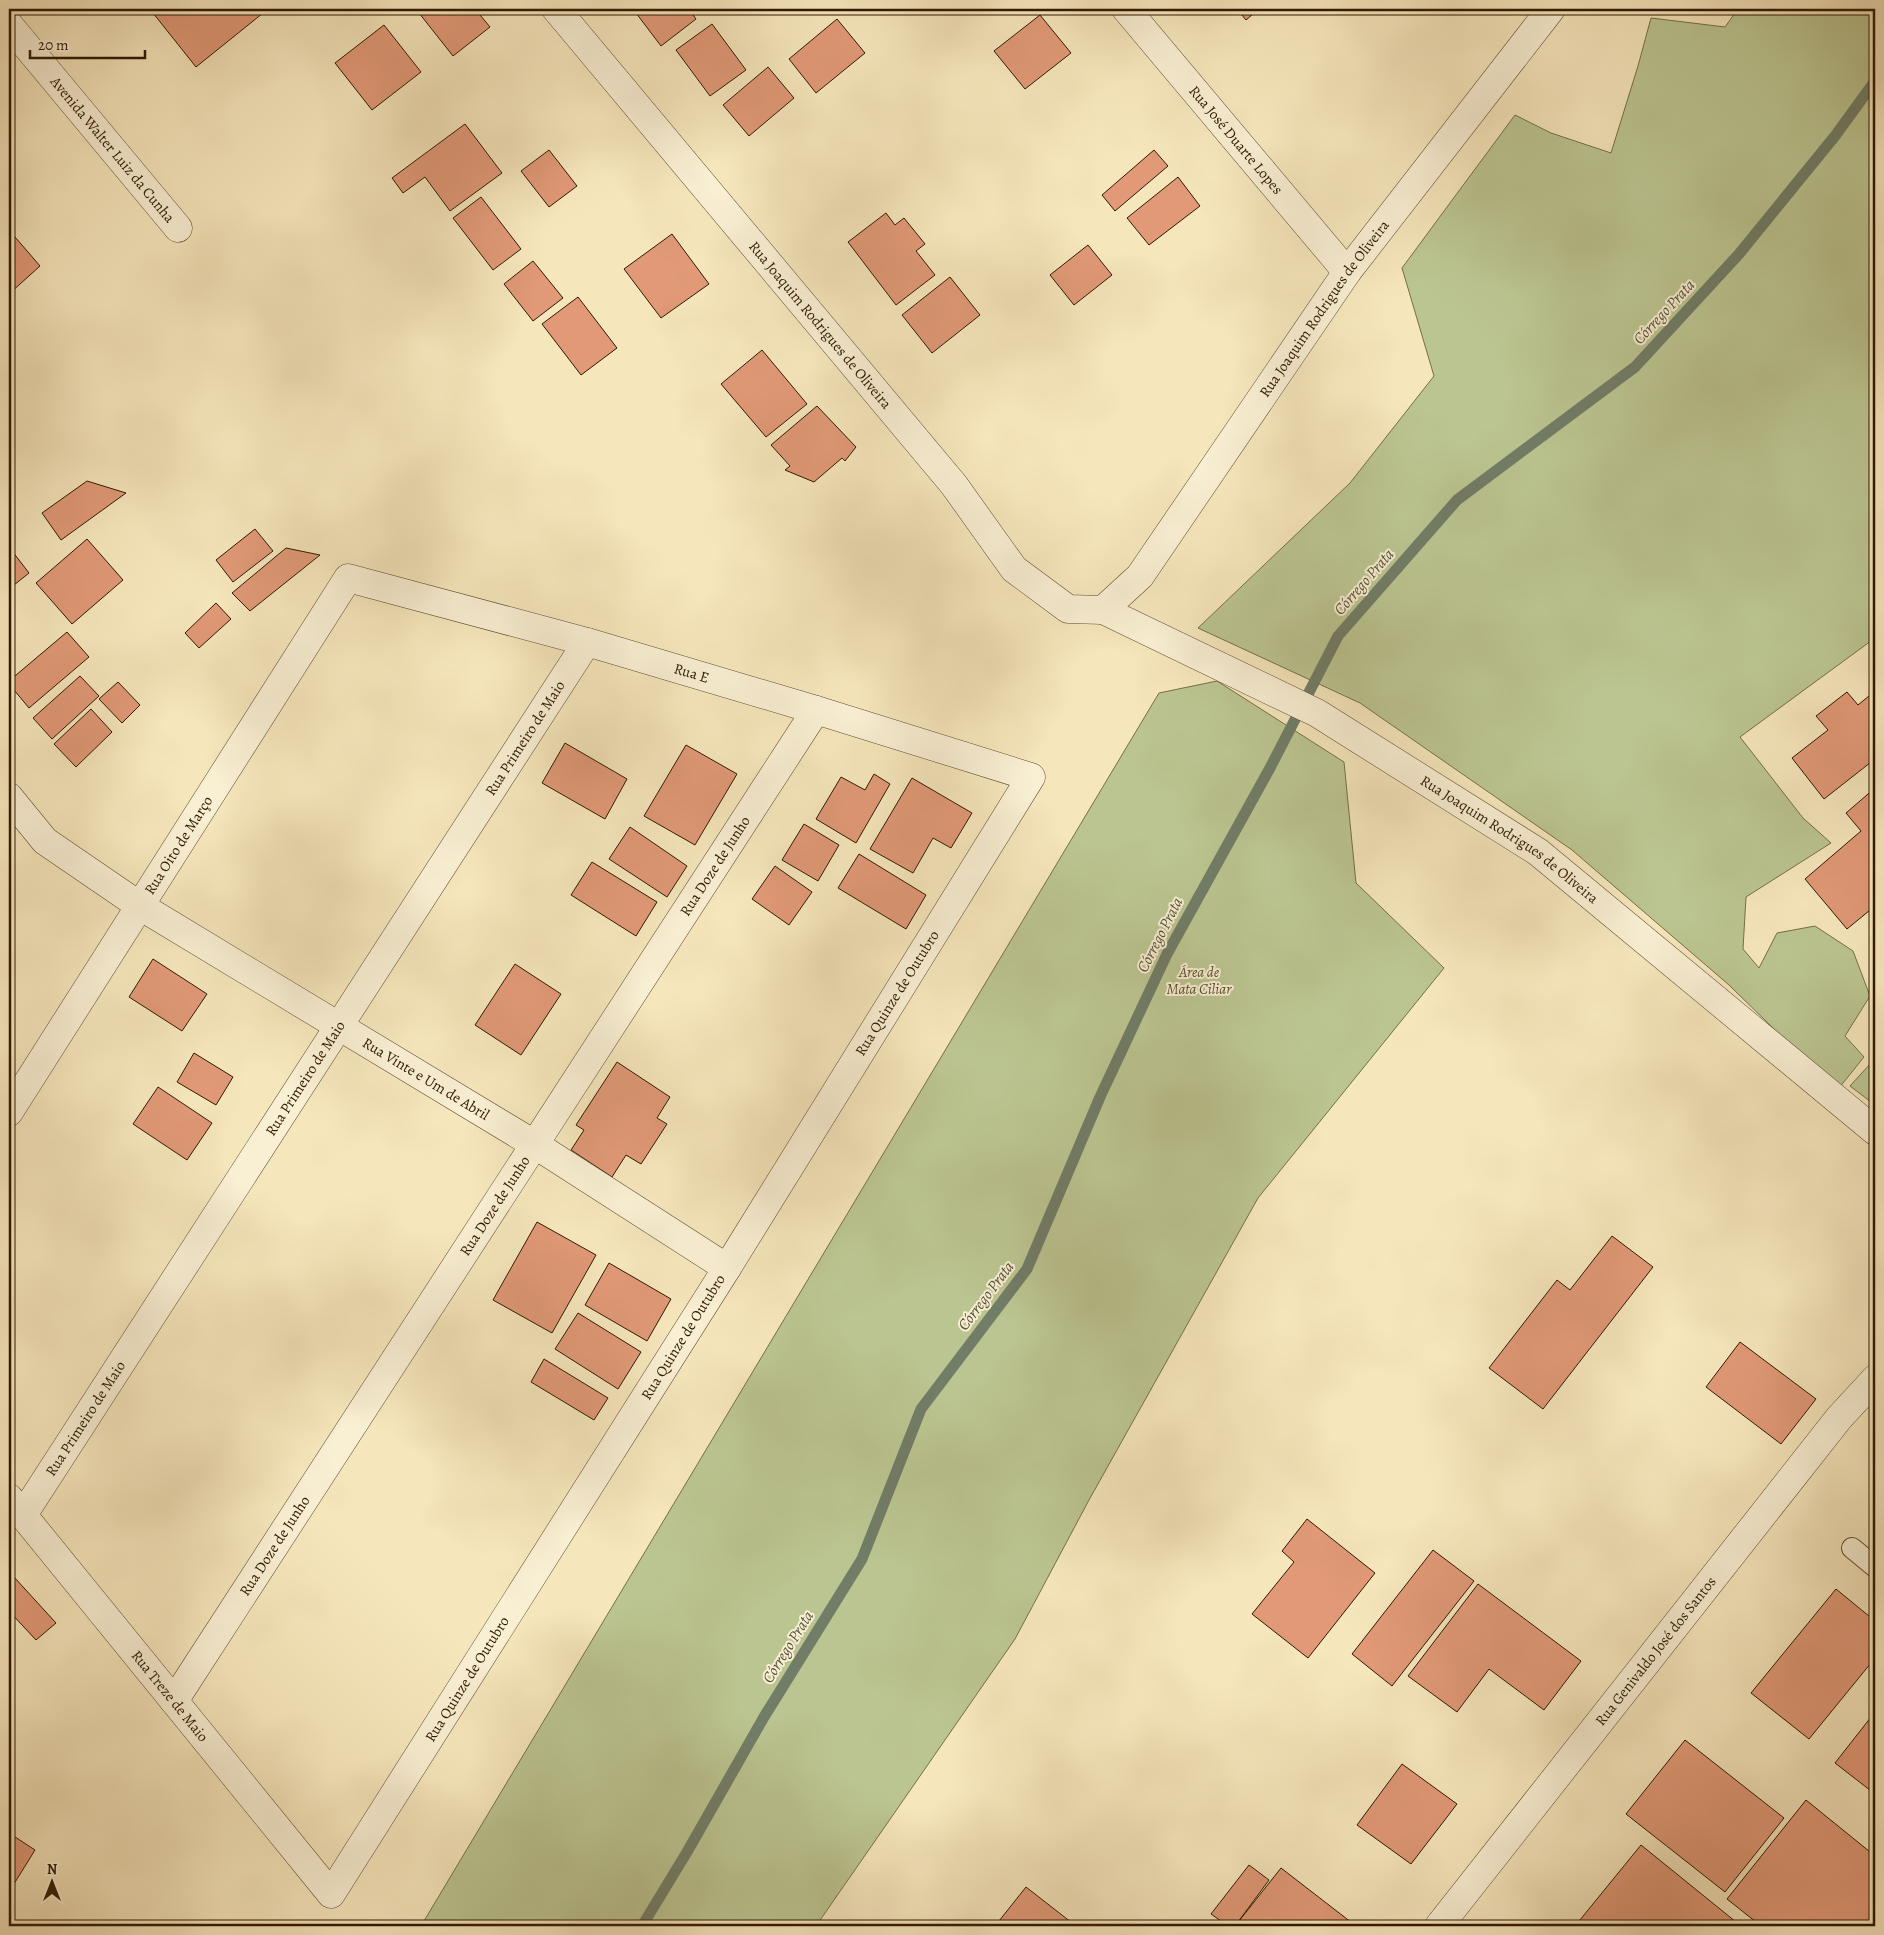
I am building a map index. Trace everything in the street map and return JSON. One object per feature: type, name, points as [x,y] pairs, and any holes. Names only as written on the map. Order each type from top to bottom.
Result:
[{"type":"street","name":"Rua Joaquim Rodrigues de Oliveira","points":[[556,9],[954,485],[1014,569],[1068,608],[1103,610],[1317,713],[1538,852],[1875,1131]]},
{"type":"street","name":"Rua José Duarte Lopes","points":[[1126,9],[1347,272]]},
{"type":"street","name":"Rua Joaquim Rodrigues de Oliveira","points":[[1103,610],[1140,576],[1347,272],[1550,9]]},
{"type":"street","name":"Avenida Walter Luiz da Cunha","points":[[9,25],[178,228]]},
{"type":"street","name":"Rua E","points":[[348,578],[587,642],[816,710],[1031,777]]},
{"type":"street","name":"Rua Oito de Março","points":[[9,1112],[348,578]]},
{"type":"street","name":"Rua Primeiro de Maio","points":[[16,1507],[339,1026],[587,642]]},
{"type":"street","name":"Rua Doze de Junho","points":[[174,1701],[816,710]]},
{"type":"street","name":"Rua Quinze de Outubro","points":[[331,1894],[727,1268],[1031,777]]},
{"type":"street","name":"Rua Vinte e Um de Abril","points":[[9,798],[45,841],[140,906],[534,1144],[727,1268]]},
{"type":"street","name":"Rua Genivaldo José dos Santos","points":[[1439,1926],[1839,1418],[1875,1379]]},
{"type":"street","name":"Rua Treze de Maio","points":[[16,1507],[331,1894]]},
{"type":"lane","points":[[1852,1548],[1875,1566]]},
{"type":"green space","points":[[1738,9],[1875,9],[1875,638],[1740,737],[1803,818],[1831,843],[1746,897],[1743,949],[1759,968],[1777,933],[1815,926],[1853,951],[1870,996],[1845,1036],[1864,1057],[1839,1088],[1816,1070],[1729,985],[1572,850],[1360,703],[1198,628],[1350,483],[1434,376],[1402,268],[1515,115],[1551,133],[1611,153],[1651,18],[1725,27]]},
{"type":"green space","name":"Área de Mata Ciliar","points":[[1217,681],[1344,762],[1356,883],[1444,968],[1258,1198],[1089,1500],[1015,1639],[816,1926],[421,1926],[1159,693]]},
{"type":"green space","points":[[1871,1063],[1875,1067],[1875,1105],[1850,1086]]},
{"type":"building","points":[[157,9],[268,9],[196,67],[153,13]]},
{"type":"building","points":[[425,9],[475,9],[490,27],[453,56],[419,13]]},
{"type":"building","points":[[633,9],[689,9],[696,19],[661,46]]},
{"type":"building","points":[[1237,9],[1259,9],[1246,20]]},
{"type":"building","points":[[1040,15],[1071,53],[1025,89],[994,51]]},
{"type":"building","points":[[837,19],[865,53],[816,93],[789,59]]},
{"type":"building","points":[[712,24],[746,70],[710,96],[676,50]]},
{"type":"building","points":[[384,25],[421,72],[372,110],[335,63]]},
{"type":"building","points":[[768,67],[794,98],[749,136],[723,105]]},
{"type":"building","points":[[465,124],[502,173],[450,211],[425,177],[403,193],[392,178]]},
{"type":"building","points":[[549,150],[577,186],[549,207],[521,171]]},
{"type":"building","points":[[1154,150],[1168,166],[1115,211],[1102,195]]},
{"type":"building","points":[[1178,177],[1200,206],[1149,245],[1127,218]]},
{"type":"building","points":[[481,197],[521,249],[493,270],[453,218]]},
{"type":"building","points":[[886,213],[895,225],[904,218],[925,244],[916,251],[935,275],[896,305],[848,242]]},
{"type":"building","points":[[9,230],[40,266],[9,294]]},
{"type":"building","points":[[672,234],[709,284],[661,318],[624,269]]},
{"type":"building","points":[[1088,245],[1112,275],[1074,305],[1050,275]]},
{"type":"building","points":[[533,261],[563,298],[533,321],[504,284]]},
{"type":"building","points":[[950,277],[980,315],[932,353],[902,315]]},
{"type":"building","points":[[578,297],[617,348],[581,375],[542,324]]},
{"type":"building","points":[[762,350],[807,404],[766,437],[721,384]]},
{"type":"building","points":[[817,406],[856,447],[845,461],[842,458],[814,482],[785,470],[790,466],[771,445]]},
{"type":"building","points":[[87,481],[126,493],[61,540],[42,513]]},
{"type":"building","points":[[255,529],[273,551],[233,582],[216,560]]},
{"type":"building","points":[[87,539],[123,580],[72,624],[36,583]]},
{"type":"building","points":[[9,547],[29,573],[9,589]]},
{"type":"building","points":[[286,548],[320,555],[250,611],[232,593]]},
{"type":"building","points":[[216,603],[231,619],[199,648],[185,633]]},
{"type":"building","points":[[67,632],[89,657],[29,708],[9,684],[9,681]]},
{"type":"building","points":[[80,676],[99,696],[52,739],[33,718]]},
{"type":"building","points":[[118,682],[140,705],[122,723],[99,699]]},
{"type":"building","points":[[1875,691],[1875,759],[1824,799],[1792,758],[1828,730],[1816,716],[1847,692],[1858,705]]},
{"type":"building","points":[[91,709],[112,732],[76,767],[54,744]]},
{"type":"building","points":[[565,743],[627,779],[605,819],[542,783]]},
{"type":"building","points":[[686,745],[737,774],[695,845],[644,816]]},
{"type":"building","points":[[874,774],[890,784],[856,843],[816,819],[841,777],[865,790]]},
{"type":"building","points":[[912,778],[972,813],[951,848],[933,838],[913,873],[870,849]]},
{"type":"building","points":[[1875,788],[1875,906],[1847,929],[1805,879],[1861,831],[1846,813]]},
{"type":"building","points":[[804,824],[839,845],[818,881],[782,860]]},
{"type":"building","points":[[630,827],[687,866],[667,897],[609,859]]},
{"type":"building","points":[[859,854],[926,895],[906,929],[838,888]]},
{"type":"building","points":[[592,862],[657,902],[636,936],[571,895]]},
{"type":"building","points":[[775,866],[812,892],[789,925],[752,899]]},
{"type":"building","points":[[153,959],[207,994],[182,1031],[129,997]]},
{"type":"building","points":[[515,964],[561,994],[521,1055],[475,1025]]},
{"type":"building","points":[[194,1053],[233,1077],[216,1105],[177,1082]]},
{"type":"building","points":[[617,1062],[670,1097],[657,1118],[667,1124],[641,1164],[626,1155],[612,1177],[571,1150],[584,1130],[576,1125]]},
{"type":"building","points":[[158,1087],[212,1123],[187,1160],[133,1124]]},
{"type":"building","points":[[537,1222],[596,1255],[552,1333],[493,1300]]},
{"type":"building","points":[[1612,1236],[1653,1267],[1543,1409],[1489,1368],[1557,1280],[1570,1290]]},
{"type":"building","points":[[609,1263],[671,1299],[647,1341],[585,1305]]},
{"type":"building","points":[[578,1313],[641,1352],[618,1389],[555,1349]]},
{"type":"building","points":[[1740,1342],[1816,1399],[1781,1444],[1706,1387]]},
{"type":"building","points":[[544,1359],[608,1398],[594,1420],[531,1382]]},
{"type":"building","points":[[1307,1519],[1375,1573],[1308,1658],[1252,1614],[1294,1562],[1282,1551]]},
{"type":"building","points":[[1433,1550],[1474,1581],[1392,1686],[1352,1654]]},
{"type":"building","points":[[14,1577],[56,1623],[36,1640],[9,1611],[9,1581]]},
{"type":"building","points":[[1478,1584],[1581,1661],[1544,1710],[1489,1669],[1457,1712],[1408,1676]]},
{"type":"building","points":[[1836,1589],[1875,1621],[1875,1658],[1809,1739],[1751,1693]]},
{"type":"building","points":[[1875,1712],[1875,1794],[1835,1763]]},
{"type":"building","points":[[1685,1740],[1784,1818],[1725,1892],[1626,1814]]},
{"type":"building","points":[[1402,1764],[1457,1804],[1411,1864],[1357,1825]]},
{"type":"building","points":[[1806,1800],[1875,1856],[1875,1926],[1761,1926],[1727,1899]]},
{"type":"building","points":[[9,1833],[35,1850],[9,1892]]},
{"type":"building","points":[[1641,1845],[1741,1926],[1575,1926]]},
{"type":"building","points":[[1249,1865],[1269,1880],[1235,1926],[1228,1926],[1211,1914]]},
{"type":"building","points":[[1281,1868],[1356,1926],[1235,1926]]},
{"type":"building","points":[[1026,1887],[1076,1926],[995,1926]]},
{"type":"waterway","name":"Córrego Prata","points":[[642,1926],[687,1852],[764,1717],[862,1559],[921,1409],[1027,1269],[1100,1097],[1167,954],[1270,768],[1338,636],[1457,500],[1635,367],[1739,254],[1835,136],[1875,81]]}]
